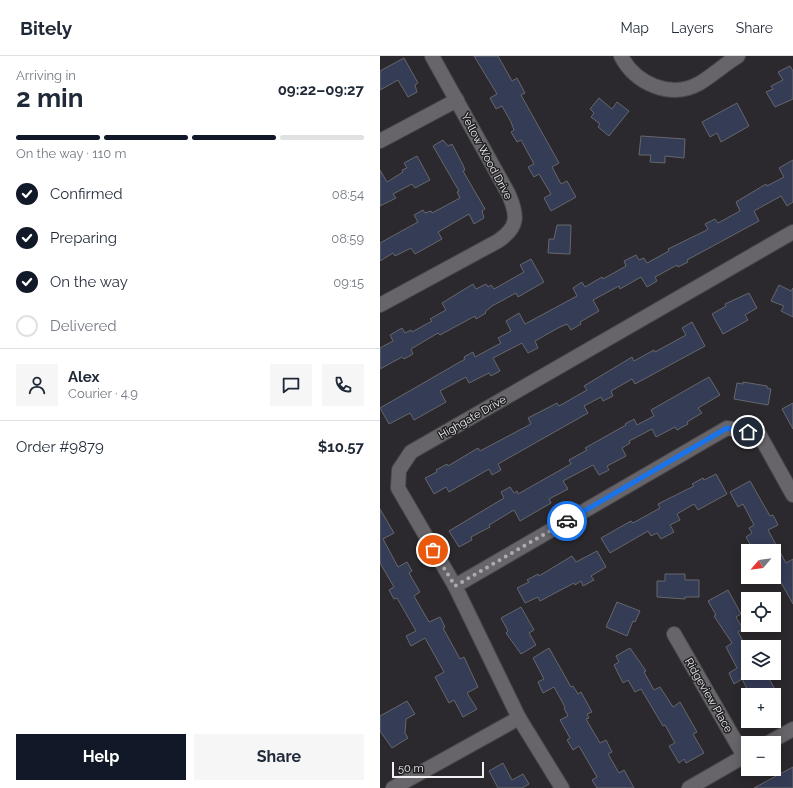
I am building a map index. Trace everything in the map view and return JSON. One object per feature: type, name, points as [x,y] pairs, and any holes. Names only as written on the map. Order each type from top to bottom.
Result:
[{"type":"street","name":"Yellow Wood Drive","points":[[380,305],[498,241],[510,231],[514,225],[515,212],[510,198],[432,56]]},
{"type":"street","points":[[620,56],[634,75],[641,79],[657,87],[681,89],[698,84],[738,56]]},
{"type":"street","points":[[380,141],[457,100]]},
{"type":"street","name":"Highgate Drive","points":[[562,788],[519,718],[455,586],[398,488],[399,470],[411,452],[793,232]]},
{"type":"street","points":[[455,586],[727,428],[759,434],[793,495]]},
{"type":"street","name":"Ridgeview Place","points":[[674,634],[741,747]]},
{"type":"street","points":[[393,788],[519,718]]},
{"type":"street","points":[[780,736],[793,729]]},
{"type":"street","points":[[689,788],[741,758]]},
{"type":"building","points":[[474,56],[498,56],[512,81],[517,78],[525,93],[521,95],[559,163],[552,167],[561,184],[567,181],[576,197],[551,211],[544,198],[551,194],[539,174],[534,177],[528,167],[534,164],[521,140],[517,142],[511,132],[514,130],[502,106],[496,109],[490,98],[497,94]]},
{"type":"building","points":[[404,58],[418,83],[415,85],[417,92],[408,97],[398,80],[380,90],[380,71]]},
{"type":"building","points":[[790,66],[793,71],[793,99],[775,107],[766,92],[773,89],[771,86],[783,80],[778,72]]},
{"type":"building","points":[[599,98],[612,109],[617,102],[629,111],[609,136],[598,127],[600,124],[591,117],[594,113],[590,109]]},
{"type":"building","points":[[737,103],[749,126],[721,142],[717,133],[710,137],[702,122]]},
{"type":"building","points":[[641,136],[685,139],[684,158],[665,156],[665,163],[650,162],[651,155],[639,155]]},
{"type":"building","points":[[443,140],[448,146],[452,144],[463,165],[465,170],[463,171],[485,209],[482,211],[484,218],[474,224],[469,214],[438,232],[442,239],[415,254],[411,248],[395,256],[393,253],[380,261],[380,243],[418,222],[414,215],[423,210],[425,213],[431,211],[432,213],[460,198],[457,192],[459,191],[433,146]]},
{"type":"building","points":[[417,156],[430,180],[415,188],[412,184],[393,194],[396,198],[380,206],[380,170],[387,182],[403,172],[402,170],[407,168],[404,163]]},
{"type":"building","points":[[793,160],[793,202],[787,206],[781,196],[754,211],[759,221],[687,260],[688,262],[678,267],[677,265],[655,277],[657,281],[647,287],[641,277],[620,289],[619,286],[593,300],[599,311],[580,322],[581,324],[571,330],[567,324],[558,328],[535,341],[538,348],[528,353],[522,343],[493,358],[500,371],[491,376],[489,373],[469,383],[466,377],[440,391],[446,402],[414,420],[410,413],[389,424],[380,408],[465,359],[464,357],[473,352],[475,357],[501,343],[498,338],[511,331],[506,321],[519,313],[525,324],[577,296],[573,288],[582,282],[585,287],[602,277],[603,279],[626,266],[624,261],[636,255],[639,260],[644,258],[647,263],[669,251],[668,249],[705,231],[708,229],[705,224],[715,219],[718,223],[740,211],[736,202],[766,184],[767,186],[784,177],[779,168]]},
{"type":"building","points":[[557,225],[571,225],[570,254],[548,253],[549,239],[554,239]]},
{"type":"building","points":[[531,259],[544,282],[518,297],[516,293],[492,306],[485,312],[486,313],[476,319],[475,316],[440,335],[438,333],[411,349],[413,354],[404,359],[402,357],[380,369],[380,348],[393,341],[390,335],[402,328],[405,333],[411,330],[412,332],[432,321],[430,319],[446,310],[442,303],[473,284],[476,289],[486,284],[488,287],[491,285],[494,289],[524,272],[520,265]]},
{"type":"building","points":[[779,285],[791,291],[793,288],[793,317],[781,311],[784,306],[771,301]]},
{"type":"building","points":[[749,293],[757,308],[745,315],[748,320],[723,334],[712,314],[726,306],[725,304]]},
{"type":"building","points":[[692,322],[705,346],[635,384],[632,379],[611,391],[613,396],[603,401],[601,397],[584,406],[588,413],[498,464],[501,470],[492,475],[489,469],[449,492],[446,487],[434,494],[425,478],[437,472],[436,470],[447,464],[448,466],[478,448],[480,451],[531,424],[528,418],[557,403],[559,406],[587,390],[584,386],[632,357],[634,361],[654,350],[655,352],[686,335],[682,328]]},
{"type":"building","points":[[709,377],[720,395],[698,408],[702,413],[687,422],[688,424],[677,430],[675,427],[656,437],[652,429],[629,441],[630,443],[622,448],[626,456],[607,466],[609,470],[599,475],[593,465],[563,481],[568,489],[549,499],[551,503],[520,521],[514,510],[489,525],[490,527],[471,537],[472,540],[459,547],[449,531],[504,498],[501,492],[510,487],[514,493],[517,491],[518,494],[571,464],[569,460],[587,450],[585,448],[626,425],[625,424],[634,419],[637,425],[654,416],[651,410]]},
{"type":"building","points":[[743,382],[767,386],[767,388],[771,389],[768,405],[734,399],[737,383],[743,384]]},
{"type":"building","points":[[793,403],[793,429],[782,409]]},
{"type":"building","points":[[716,474],[727,494],[698,510],[694,504],[677,514],[680,520],[670,525],[674,532],[661,539],[657,533],[651,536],[648,531],[610,553],[601,538],[631,521],[633,523],[660,508],[658,504],[694,486],[692,484],[703,478],[704,480]]},
{"type":"building","points":[[750,481],[770,516],[773,515],[778,525],[768,530],[776,544],[750,544],[746,537],[752,533],[749,528],[754,525],[743,504],[738,507],[730,492]]},
{"type":"building","points":[[380,509],[394,533],[383,539],[398,567],[407,562],[412,571],[409,573],[420,592],[414,596],[429,622],[440,617],[445,627],[443,628],[460,659],[464,657],[478,687],[467,693],[477,709],[463,717],[454,700],[449,703],[435,677],[444,672],[425,638],[411,646],[406,636],[416,631],[397,598],[394,599],[389,590],[394,587],[380,563]]},
{"type":"building","points":[[597,551],[606,567],[591,576],[594,580],[583,586],[581,581],[575,585],[574,583],[540,601],[538,597],[525,603],[517,588],[529,582],[527,580],[538,574],[539,576],[572,556],[576,562]]},
{"type":"building","points":[[781,554],[786,563],[793,559],[793,604],[781,583]]},
{"type":"building","points":[[665,574],[685,574],[685,580],[699,580],[699,597],[685,597],[685,599],[657,597],[657,581],[665,581]]},
{"type":"building","points":[[728,590],[741,614],[736,617],[741,626],[741,630],[738,632],[742,640],[741,640],[741,680],[734,684],[729,673],[737,668],[726,647],[732,643],[714,616],[716,615],[708,601]]},
{"type":"building","points":[[617,602],[640,611],[635,622],[633,621],[627,636],[606,627]]},
{"type":"building","points":[[521,607],[534,630],[529,633],[536,645],[521,654],[506,633],[508,631],[501,618]]},
{"type":"building","points":[[549,648],[571,687],[573,686],[578,694],[581,692],[592,712],[587,714],[589,718],[586,719],[600,743],[606,740],[612,752],[608,754],[619,773],[624,770],[634,788],[597,788],[592,780],[597,777],[579,746],[573,750],[567,740],[570,738],[560,720],[568,716],[564,708],[565,707],[554,687],[543,693],[538,682],[544,679],[533,658]]},
{"type":"building","points":[[630,648],[646,671],[644,672],[654,690],[660,687],[673,707],[680,702],[697,732],[693,734],[704,753],[686,763],[684,759],[679,763],[669,746],[675,743],[665,725],[663,726],[641,689],[635,692],[628,680],[623,683],[614,665],[619,662],[616,656]]},
{"type":"building","points":[[742,680],[770,680],[774,688],[746,688]]},
{"type":"building","points":[[407,701],[415,714],[406,719],[405,733],[408,738],[392,748],[380,731],[380,716]]},
{"type":"building","points":[[503,763],[512,780],[523,774],[529,784],[522,788],[498,788],[489,771]]},
{"type":"building","points":[[793,767],[793,788],[754,788],[776,776],[781,776],[781,773]]},
{"type":"way so far","points":[[433,550],[455,586],[567,521]]},
{"type":"route","points":[[567,521],[727,428],[748,432]]}]
